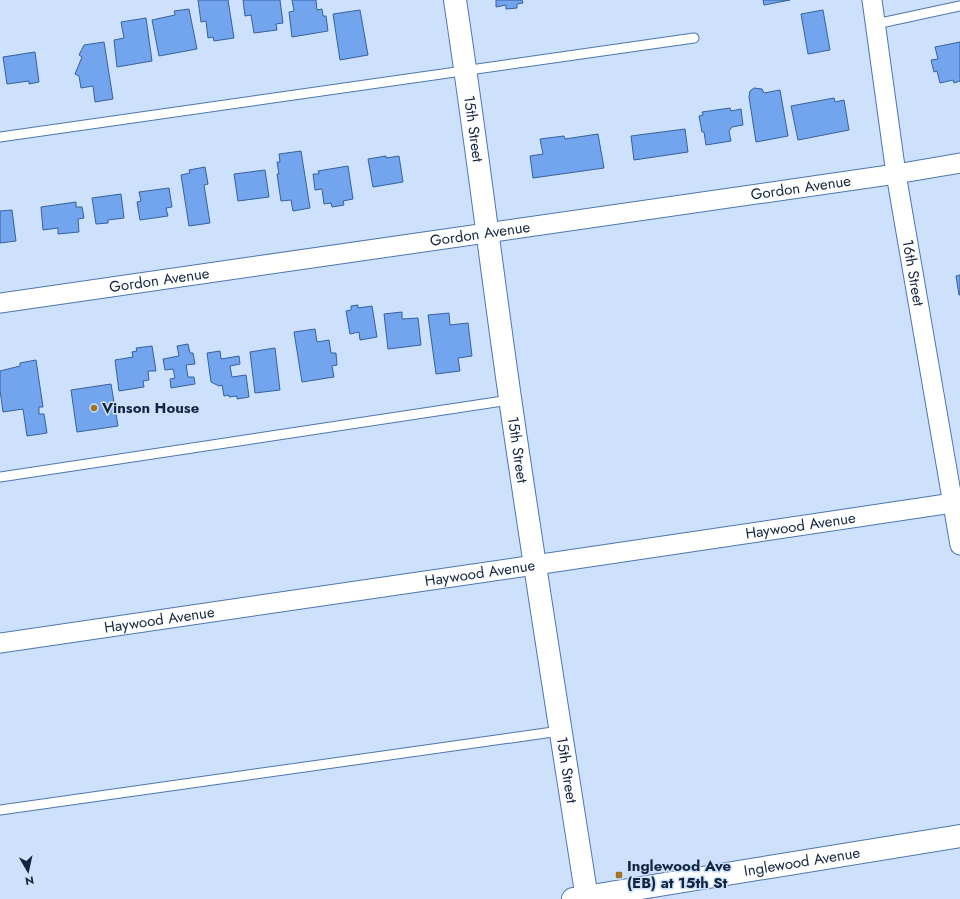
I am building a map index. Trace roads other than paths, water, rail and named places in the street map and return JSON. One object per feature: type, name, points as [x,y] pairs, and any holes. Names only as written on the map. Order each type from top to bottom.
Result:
[{"type":"main road","name":"15th Street","points":[[455,0],[466,70],[486,233],[510,400],[562,730],[582,898]]},
{"type":"main road","name":"Inglewood Avenue","points":[[582,898],[960,836]]},
{"type":"street","name":"16th Street","points":[[872,0],[896,174],[957,502],[960,545]]},
{"type":"street","name":"Gordon Avenue","points":[[0,302],[896,174],[960,163]]},
{"type":"street","name":"Haywood Avenue","points":[[0,643],[957,502]]},
{"type":"lane","points":[[876,24],[960,6]]},
{"type":"lane","points":[[0,137],[694,38]]},
{"type":"lane","points":[[0,477],[510,400]]},
{"type":"lane","points":[[0,810],[562,730]]},
{"type":"place","name":"Vinson House","points":[[94,408]]},
{"type":"place","name":"Inglewood Ave (EB) at 15th St","points":[[619,875]]}]
